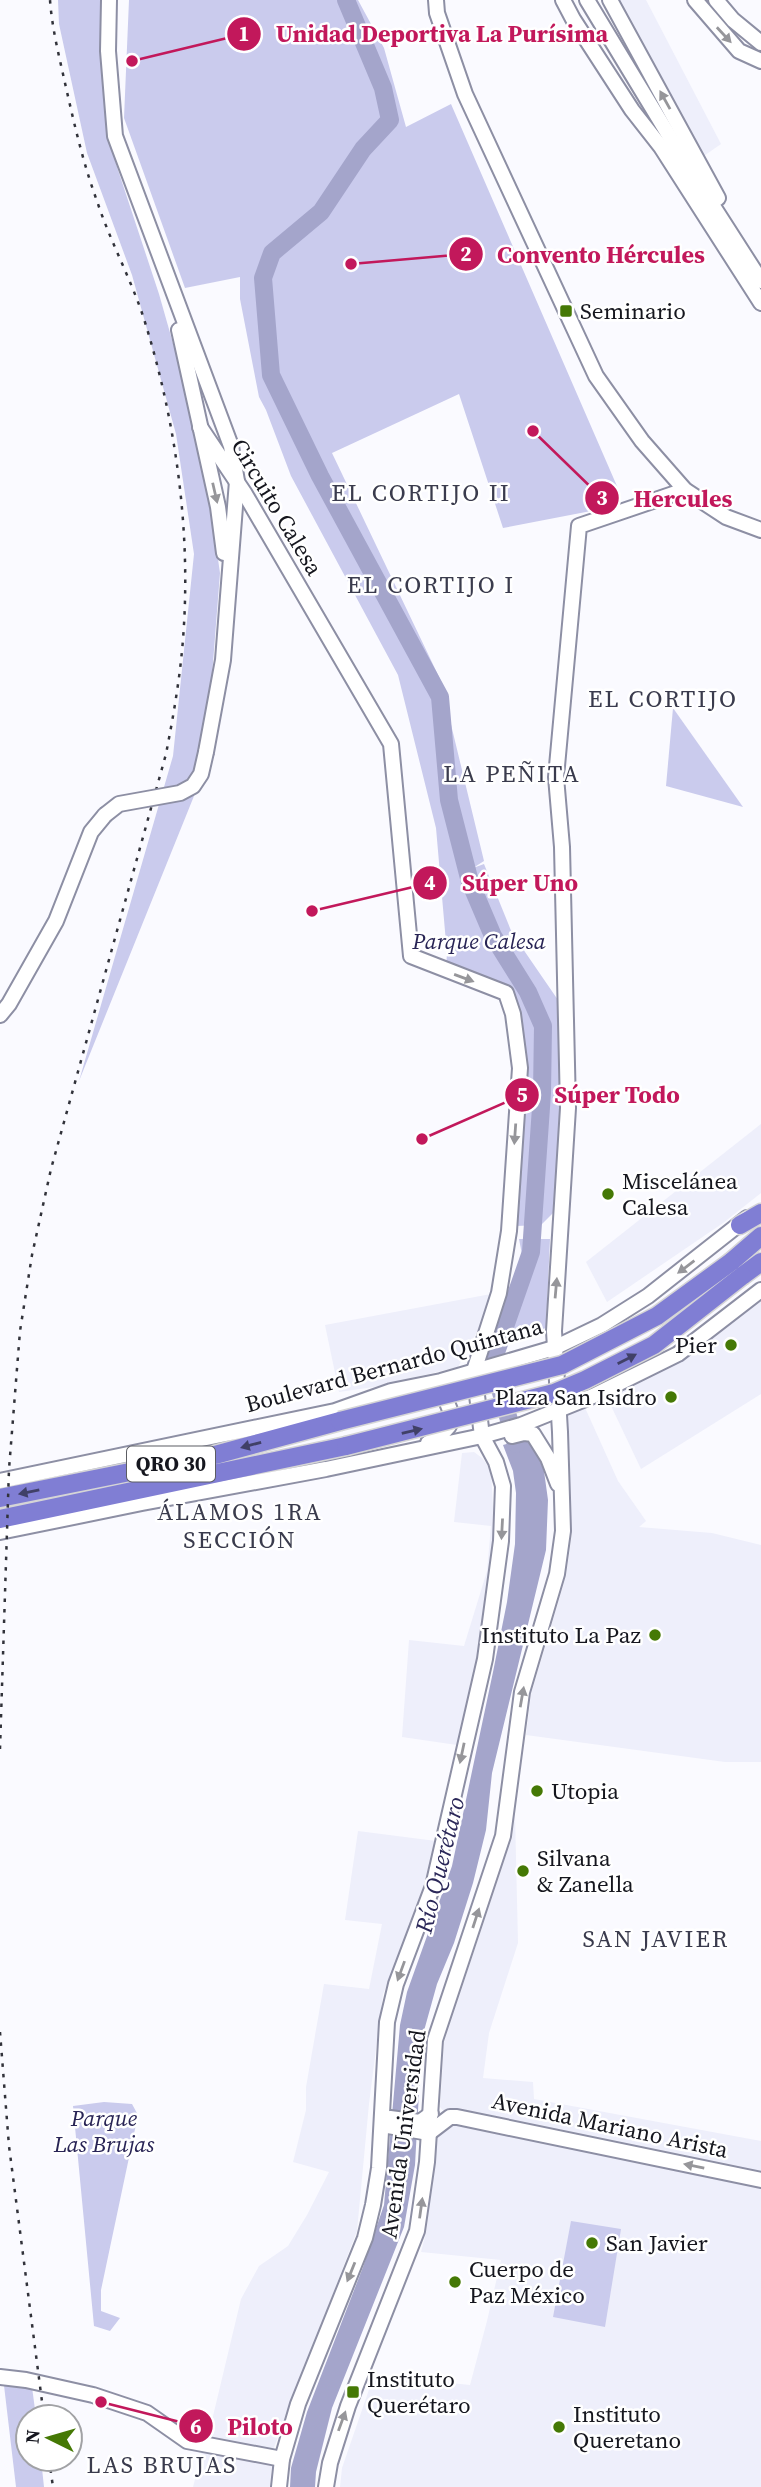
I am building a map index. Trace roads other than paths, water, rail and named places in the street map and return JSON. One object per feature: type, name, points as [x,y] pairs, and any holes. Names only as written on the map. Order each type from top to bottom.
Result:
[{"type":"highway","points":[[740,1225],[761,1213]]},
{"type":"highway","name":"Boulevard Bernardo Quintana","points":[[0,1519],[345,1446],[542,1396],[585,1380],[654,1345],[736,1269],[761,1236]]},
{"type":"highway","name":"Boulevard Bernardo Quintana","points":[[0,1498],[215,1455],[562,1365],[657,1316],[736,1269],[761,1262]]},
{"type":"highway","points":[[58,1507],[77,1508],[125,1501],[142,1503]]},
{"type":"main road","points":[[0,1015],[9,1004],[55,920],[91,832],[105,815],[119,804],[180,793],[193,786],[201,774],[223,660],[237,481],[232,446],[212,399],[115,136],[108,51],[109,0]]},
{"type":"main road","points":[[436,0],[437,13],[465,94],[596,376],[642,441],[685,491],[726,517],[761,530]]},
{"type":"main road","points":[[564,0],[573,19],[632,110],[661,147]]},
{"type":"main road","points":[[573,0],[661,147],[761,303]]},
{"type":"main road","points":[[587,0],[688,167],[761,280]]},
{"type":"main road","points":[[610,0],[761,280]]},
{"type":"main road","points":[[695,0],[740,51],[761,61]]},
{"type":"main road","points":[[716,0],[733,20],[761,43]]},
{"type":"main road","points":[[167,278],[218,507],[228,579]]},
{"type":"main road","points":[[195,403],[204,397],[212,399]]},
{"type":"main road","name":"Circuito Calesa","points":[[200,427],[237,481],[391,744],[411,956],[506,993],[513,1014],[520,1068],[508,1239],[499,1293],[474,1371]]},
{"type":"main road","name":"Avenida Universidad","points":[[326,2487],[330,2463],[348,2406],[415,2242],[435,2040],[503,1836],[522,1692],[557,1574],[563,1531],[554,1348],[568,1108],[563,875],[556,777],[579,526],[685,491]]},
{"type":"main road","name":"Boulevard Bernardo Quintana","points":[[0,1481],[327,1413],[391,1391],[554,1348],[602,1325],[648,1296],[740,1225],[761,1205]]},
{"type":"main road","points":[[0,1532],[142,1503],[233,1488],[482,1436],[559,1411],[678,1354],[761,1290]]},
{"type":"main road","points":[[602,1325],[587,1339],[580,1352],[582,1368],[594,1380],[610,1381],[632,1375]]},
{"type":"main road","name":"Avenida Universidad","points":[[279,2487],[282,2459],[298,2404],[365,2238],[387,2124],[387,2022],[396,1984],[433,1886],[485,1658],[502,1541],[503,1512],[500,1474],[482,1436],[474,1371]]},
{"type":"main road","points":[[391,1391],[428,1390],[443,1393],[450,1410],[449,1426],[440,1436],[418,1450]]},
{"type":"main road","points":[[489,1450],[491,1443],[499,1438],[533,1434],[548,1458],[561,1493]]},
{"type":"main road","name":"Avenida Mariano Arista","points":[[387,2124],[426,2121],[440,2107],[450,2117],[761,2180]]},
{"type":"main road","points":[[426,2121],[450,2117]]},
{"type":"main road","points":[[0,2377],[93,2395],[147,2413],[187,2441],[282,2459]]},
{"type":"waterway","name":"Río Querétaro","points":[[346,0],[383,88],[390,120],[363,149],[321,212],[272,253],[263,278],[271,375],[320,476],[440,697],[449,800],[470,882],[493,936],[528,992],[543,1026],[542,1093],[531,1252],[493,1365],[516,1444]]},
{"type":"railway","points":[[0,1749],[9,1469],[20,1331],[32,1255],[51,1169],[166,754],[183,645],[185,598],[182,503],[176,456],[157,364],[144,319],[102,216],[83,158],[58,52],[50,0]]},
{"type":"railway","points":[[0,2032],[9,2146],[42,2403]]},
{"type":"railway","points":[[51,2473],[53,2487]]},
{"type":"place","name":"Unidad Deportiva La Purísima","points":[[132,61]]},
{"type":"place","name":"Convento Hércules","points":[[351,264]]},
{"type":"place","name":"Seminario","points":[[566,311]]},
{"type":"place","name":"Hercules","points":[[533,431]]},
{"type":"place","name":"Súper Uno","points":[[312,911]]},
{"type":"place","name":"Súper Todo","points":[[422,1139]]},
{"type":"place","name":"Miscelánea Calesa","points":[[608,1194]]},
{"type":"place","name":"Pier","points":[[731,1345]]},
{"type":"place","name":"Plaza San Isidro","points":[[671,1397]]},
{"type":"place","name":"Instituto La Paz","points":[[655,1635]]},
{"type":"place","name":"Utopia","points":[[537,1791]]},
{"type":"place","name":"Silvana & Zanella","points":[[523,1871]]},
{"type":"place","name":"San Javier","points":[[592,2243]]},
{"type":"place","name":"Cuerpo de Paz México","points":[[455,2282]]},
{"type":"place","name":"Instituto Querétaro","points":[[353,2392]]},
{"type":"place","name":"Piloto","points":[[101,2402]]},
{"type":"place","name":"Instituto Queretano","points":[[559,2427]]},
{"type":"district","name":"EL CORTIJO II","points":[[421,493]]},
{"type":"district","name":"EL CORTIJO I","points":[[431,585]]},
{"type":"district","name":"EL CORTIJO","points":[[663,699]]},
{"type":"district","name":"LA PEÑITA","points":[[512,774]]},
{"type":"district","name":"ÁLAMOS 1RA SECCIÓN","points":[[240,1526]]},
{"type":"district","name":"SAN JAVIER","points":[[656,1939]]},
{"type":"district","name":"LAS BRUJAS","points":[[162,2465]]},
{"type":"park label","name":"Parque Calesa","points":[[479,941]]},
{"type":"park label","name":"Parque Las Brujas","points":[[104,2131]]}]
